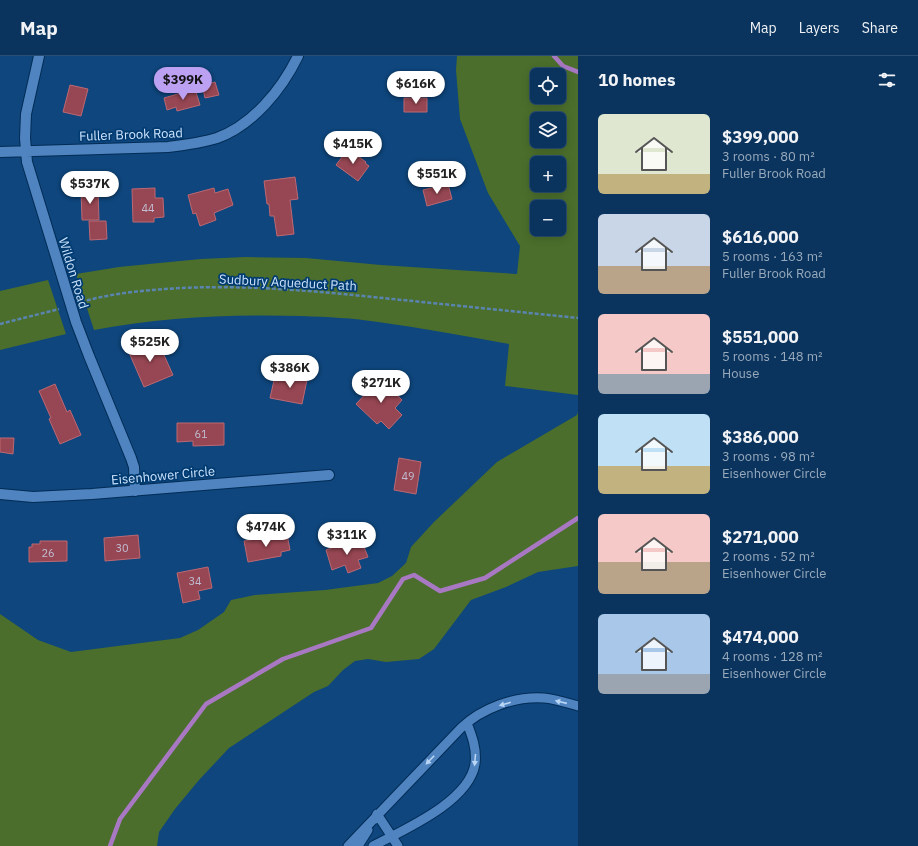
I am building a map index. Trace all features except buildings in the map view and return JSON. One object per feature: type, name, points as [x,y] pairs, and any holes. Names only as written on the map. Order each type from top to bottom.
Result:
[{"type":"street","name":"Wildon Road","points":[[39,56],[24,127],[30,172],[71,305],[89,356],[132,458],[135,491]]},
{"type":"street","name":"Fuller Brook Road","points":[[0,152],[26,150],[168,147],[193,144],[217,138],[239,127],[258,110],[278,88],[298,56]]},
{"type":"street","name":"Eisenhower Circle","points":[[0,494],[33,497],[135,491],[329,475]]},
{"type":"lane","points":[[348,846],[467,723],[496,706],[523,700],[539,698],[550,699],[578,706]]},
{"type":"lane","points":[[366,834],[373,846],[436,811],[454,797],[472,774],[476,755],[475,747],[467,723]]},
{"type":"lane","points":[[358,846],[378,814]]},
{"type":"lane","points":[[378,814],[398,846]]},
{"type":"path","name":"Sudbury Aqueduct Path","points":[[0,324],[94,298],[134,292],[192,288],[247,287],[310,291],[578,318]]},
{"type":"green space","points":[[457,56],[578,56],[578,395],[505,386],[509,344],[427,329],[369,321],[302,316],[224,316],[172,319],[94,330],[76,274],[119,267],[201,259],[246,257],[306,258],[381,265],[517,274],[520,246],[488,193],[460,119],[456,70]]},
{"type":"green space","points":[[48,280],[66,334],[0,350],[0,291]]},
{"type":"green space","points":[[578,412],[578,566],[538,572],[506,587],[471,600],[434,649],[419,659],[386,662],[368,659],[355,661],[343,670],[328,686],[314,692],[229,748],[199,780],[175,809],[159,832],[157,846],[0,846],[0,614],[38,640],[71,652],[180,638],[198,630],[224,612],[231,600],[255,595],[325,590],[378,583],[392,576],[406,563],[411,547],[434,522],[497,462],[577,415]]},
{"type":"waterway","points":[[554,56],[563,66],[578,72]]},
{"type":"waterway","points":[[110,846],[120,819],[206,704],[283,659],[371,628],[403,579],[414,575],[440,591],[485,578],[578,518]]}]
